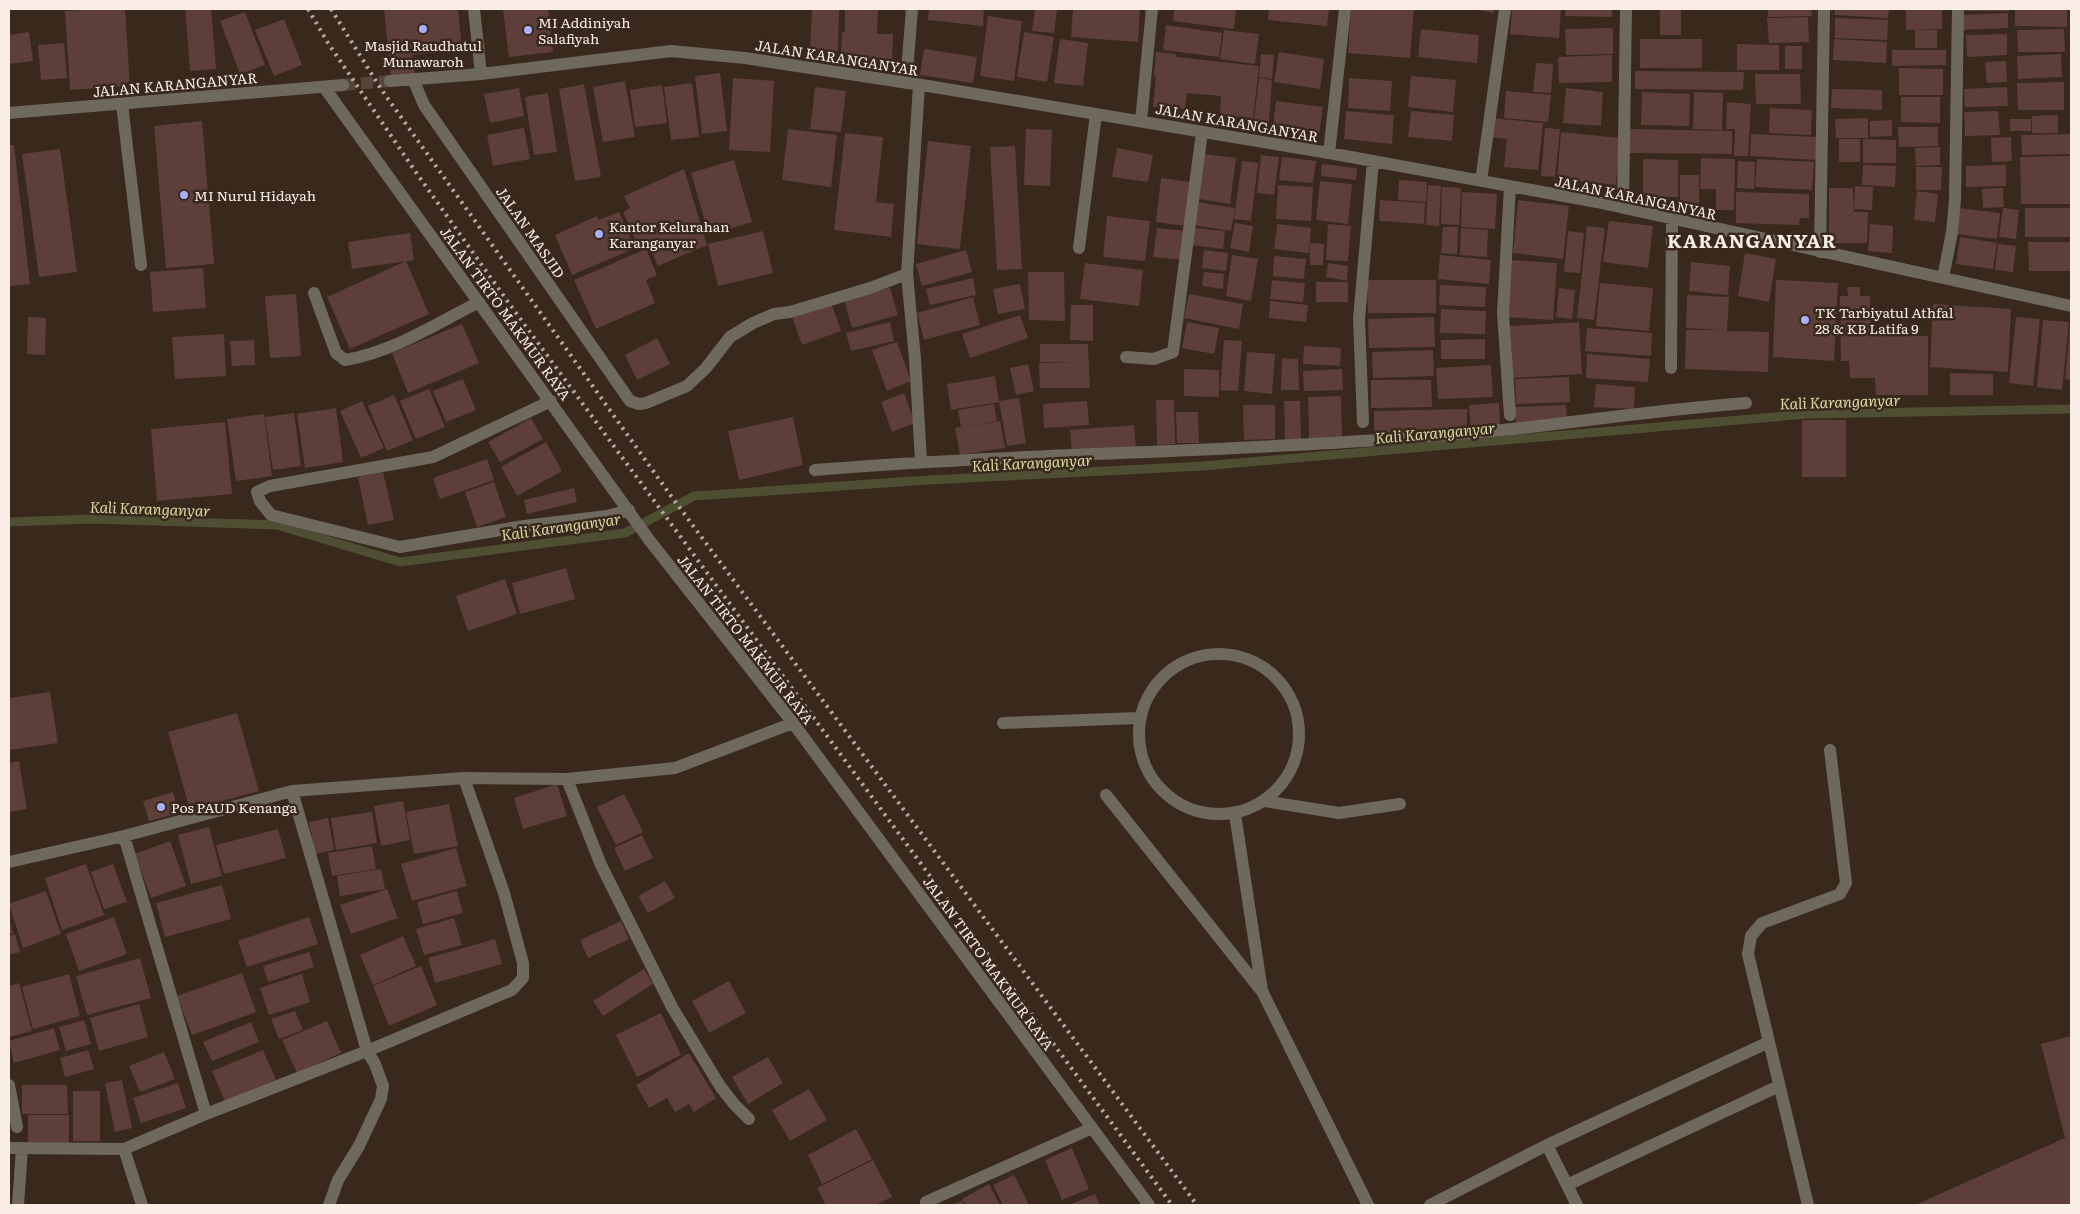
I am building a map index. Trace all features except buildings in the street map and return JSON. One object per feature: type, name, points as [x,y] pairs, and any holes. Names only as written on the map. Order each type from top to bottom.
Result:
[{"type":"street","points":[[474,9],[481,74]]},
{"type":"street","points":[[912,9],[907,274],[915,359],[921,462]]},
{"type":"street","points":[[1142,121],[1152,9]]},
{"type":"street","points":[[1329,153],[1346,9]]},
{"type":"street","points":[[1481,181],[1506,9]]},
{"type":"street","points":[[1623,208],[1626,9]]},
{"type":"street","points":[[1820,252],[1824,9]]},
{"type":"street","points":[[1943,278],[1952,232],[1955,199],[1958,9]]},
{"type":"street","name":"JALAN KARANGANYAR","points":[[390,81],[481,74],[671,51],[745,58],[1142,121],[1510,186],[1623,208],[2071,306]]},
{"type":"street","name":"JALAN MASJID","points":[[413,78],[424,105],[630,401],[639,404],[646,403],[687,386],[706,368],[730,337],[753,323],[774,314],[790,312],[870,288],[907,274]]},
{"type":"street","name":"JALAN KARANGANYAR","points":[[9,113],[343,85]]},
{"type":"street","name":"JALAN TIRTO MAKMUR RAYA","points":[[324,87],[650,541],[793,723],[1149,1205]]},
{"type":"street","points":[[122,104],[142,266]]},
{"type":"street","points":[[1079,248],[1096,114]]},
{"type":"street","points":[[1126,356],[1154,359],[1173,352],[1202,132]]},
{"type":"street","points":[[1363,422],[1359,320],[1373,161]]},
{"type":"street","points":[[1510,186],[1503,313],[1510,415]]},
{"type":"street","points":[[1671,368],[1672,219]]},
{"type":"street","points":[[314,293],[336,354],[345,360],[366,356],[395,345],[479,302]]},
{"type":"street","points":[[551,401],[434,457],[270,486],[257,492],[260,500],[272,515],[400,547],[524,526],[631,513]]},
{"type":"street","points":[[815,470],[921,462],[1363,441],[1511,429],[1654,411],[1746,403]]},
{"type":"street","points":[[1202,654],[1234,654],[1263,666],[1286,689],[1298,718],[1298,750],[1286,779],[1264,801],[1235,814],[1204,814],[1174,802],[1152,780],[1140,750],[1139,718],[1151,689],[1173,667],[1202,654]]},
{"type":"street","points":[[1003,723],[1139,718]]},
{"type":"street","points":[[9,862],[124,836],[292,791],[464,778],[567,779],[675,768],[793,723]]},
{"type":"street","points":[[1808,1205],[1748,954],[1751,936],[1762,924],[1840,894],[1846,883],[1830,750]]},
{"type":"street","points":[[9,1148],[124,1149],[512,990],[523,978],[523,963],[504,893],[464,778]]},
{"type":"street","points":[[567,779],[601,865],[672,1007],[720,1086],[749,1119]]},
{"type":"street","points":[[292,791],[367,1051],[375,1064],[383,1086],[380,1099],[359,1146],[338,1180],[329,1205]]},
{"type":"street","points":[[1106,795],[1262,991],[1368,1205]]},
{"type":"street","points":[[1264,801],[1339,813],[1400,804]]},
{"type":"street","points":[[1235,814],[1262,991]]},
{"type":"street","points":[[124,836],[206,1114]]},
{"type":"street","points":[[1430,1205],[1547,1145],[1769,1042]]},
{"type":"street","points":[[9,1085],[17,1127]]},
{"type":"street","points":[[1567,1185],[1779,1086]]},
{"type":"street","points":[[926,1202],[1092,1128]]},
{"type":"street","points":[[1547,1145],[1577,1205]]},
{"type":"street","points":[[18,1205],[22,1149]]},
{"type":"street","points":[[124,1149],[142,1205]]},
{"type":"waterway","name":"Kali Karanganyar","points":[[9,522],[92,519],[277,525],[400,562],[625,533],[694,496],[929,480],[1203,466],[1808,414],[2071,409]]},
{"type":"tunnel","points":[[343,85],[390,81]]},
{"type":"railway","points":[[308,9],[328,43],[415,171],[513,309],[1172,1205]]},
{"type":"railway","points":[[331,9],[381,89],[671,496],[1197,1205]]},
{"type":"place","name":"Masjid Raudhatul Munawaroh","points":[[423,29]]},
{"type":"place","name":"MI Addiniyah Salafiyah","points":[[528,30]]},
{"type":"place","name":"MI Nurul Hidayah","points":[[184,195]]},
{"type":"place","name":"Kantor Kelurahan Karanganyar","points":[[599,234]]},
{"type":"place","name":"TK Tarbiyatul Athfal 28 & KB Latifa 9","points":[[1805,320]]},
{"type":"place","name":"Pos PAUD Kenanga","points":[[161,807]]},
{"type":"district","name":"KARANGANYAR","points":[[1752,240]]}]
